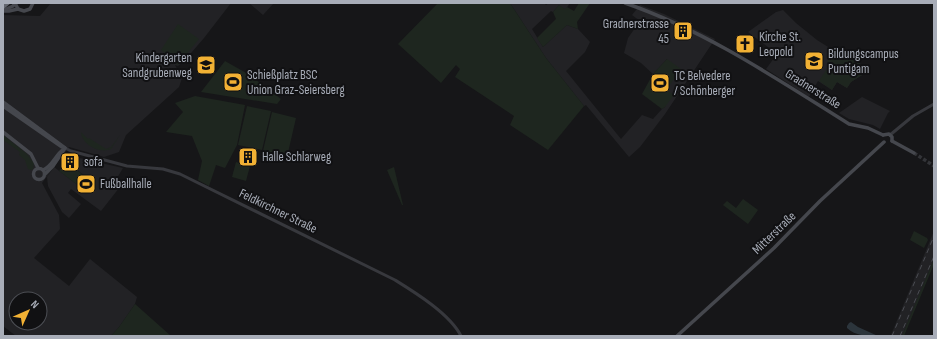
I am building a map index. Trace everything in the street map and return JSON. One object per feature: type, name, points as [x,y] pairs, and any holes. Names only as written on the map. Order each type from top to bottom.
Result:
[{"type":"highway","points":[[3,9],[8,3]]},
{"type":"main road","points":[[3,9],[10,8],[15,3],[18,9]]},
{"type":"main road","points":[[3,9],[9,11],[18,9],[27,11],[31,8],[33,3]]},
{"type":"main road","name":"Gradnerstraße","points":[[625,3],[669,20],[739,55],[849,124],[868,128],[883,135]]},
{"type":"main road","name":"Feldkirchner Straße","points":[[3,102],[65,148]]},
{"type":"main road","name":"Feldkirchner Straße","points":[[3,106],[58,146],[65,148]]},
{"type":"main road","points":[[3,132],[31,154],[38,168],[43,170],[45,174]]},
{"type":"main road","points":[[892,141],[888,143],[884,142],[882,139],[883,135],[890,135],[892,137],[892,141],[914,154]]},
{"type":"main road","name":"Mitterstraße","points":[[677,336],[774,248],[820,201],[884,142]]},
{"type":"main road","points":[[43,170],[49,167],[60,151],[65,148]]},
{"type":"main road","points":[[38,168],[34,173],[36,178],[42,178],[53,166],[65,148]]},
{"type":"street","points":[[890,135],[913,116],[934,104]]},
{"type":"street","name":"Feldkirchner Straße","points":[[65,148],[70,151],[127,166],[167,169],[180,174],[395,280],[420,295],[431,304],[452,324],[461,336]]},
{"type":"shaded area","points":[[51,3],[231,3],[185,60],[178,66],[175,65],[182,78],[179,87],[126,135],[119,152],[104,157],[69,147],[42,183],[59,215],[60,229],[34,258],[69,286],[90,259],[137,297],[135,304],[111,336],[16,336],[10,331],[48,331],[48,291],[8,291],[8,330],[3,326],[3,15],[40,16]]},
{"type":"shaded area","points":[[249,3],[274,3],[263,15]]},
{"type":"shaded area","points":[[438,3],[510,3],[546,58],[584,106],[548,150],[510,125],[514,116],[455,77],[460,69],[456,65],[441,83],[398,44]]},
{"type":"shaded area","points":[[510,3],[544,3],[546,5],[549,3],[570,3],[565,10],[559,5],[553,12],[551,11],[532,29],[543,47],[567,25],[578,29],[590,42],[585,52],[566,71],[621,139],[642,115],[653,119],[665,107],[669,86],[667,59],[653,74],[641,63],[624,53],[628,38],[640,21],[632,15],[640,5],[664,14],[715,39],[665,114],[640,147],[629,157],[586,105],[584,106],[546,58]]},
{"type":"shaded area","points":[[579,3],[590,3],[577,22],[578,29],[567,25],[543,47],[537,38],[556,19],[553,12],[559,5],[565,9],[567,7],[574,11]]},
{"type":"shaded area","name":"Bildungscampus Puntigam","points":[[783,10],[817,40],[833,50],[836,48],[870,70],[851,82],[847,88],[837,82],[832,90],[818,81],[809,97],[766,69],[777,54],[748,32],[776,12]]},
{"type":"shaded area","points":[[178,24],[199,39],[178,65],[161,50]]},
{"type":"shaded area","points":[[836,48],[870,70],[851,82],[847,88],[837,82],[832,90],[819,81],[830,64],[827,62]]},
{"type":"shaded area","name":"TC Belvedere / Schönberger","points":[[667,59],[681,69],[669,86],[668,91],[674,95],[662,109],[642,94],[653,74]]},
{"type":"shaded area","name":"Schießplatz BSC Union Graz-Seiersberg","points":[[225,61],[248,74],[281,99],[277,104],[201,92]]},
{"type":"shaded area","points":[[195,96],[245,105],[237,145],[225,168],[216,165],[209,186],[198,180],[202,161],[192,136],[166,132],[183,112],[175,103]]},
{"type":"shaded area","points":[[862,97],[890,111],[880,129],[873,125],[849,119],[839,113]]},
{"type":"shaded area","points":[[247,106],[271,111],[262,150],[238,145]]},
{"type":"shaded area","points":[[272,112],[296,118],[287,157],[263,151]]},
{"type":"shaded area","points":[[81,132],[88,139],[89,138],[106,149],[111,147],[120,135],[111,149],[102,150],[88,144],[82,137]]},
{"type":"shaded area","points":[[3,135],[26,153],[34,163],[33,169],[28,169],[25,160],[19,155],[20,152],[3,140]]},
{"type":"shaded area","points":[[79,158],[84,159],[86,163],[101,163],[123,168],[117,178],[123,183],[101,211],[71,189],[68,193],[81,204],[69,218],[62,212],[48,186],[47,177],[54,167],[79,187],[93,182],[73,167]]},
{"type":"shaded area","points":[[236,162],[250,166],[246,181],[232,177]]},
{"type":"shaded area","points":[[67,163],[93,182],[85,192],[59,171]]},
{"type":"shaded area","points":[[394,167],[403,205],[387,170]]},
{"type":"shaded area","points":[[743,199],[758,210],[748,224],[723,205],[727,201],[736,208]]},
{"type":"shaded area","points":[[914,231],[927,238],[928,240],[924,248],[910,240]]},
{"type":"shaded area","points":[[934,231],[934,259],[921,292],[902,336],[891,335]]},
{"type":"shaded area","points":[[934,259],[934,264],[904,336],[902,336]]},
{"type":"shaded area","points":[[135,304],[171,336],[111,336]]},
{"type":"shaded area","points":[[851,322],[858,327],[878,336],[865,336],[850,331],[847,326]]},
{"type":"tunnel","points":[[914,153],[934,166]]},
{"type":"railway","points":[[892,336],[934,236]]},
{"type":"railway","points":[[900,336],[934,256]]},
{"type":"place","name":"Gradnerstrasse 45","points":[[683,31]]},
{"type":"place","name":"Kirche St. Leopold","points":[[745,44]]},
{"type":"place","name":"Bildungscampus Puntigam","points":[[814,61]]},
{"type":"place","name":"Kindergarten Sandgrubenweg","points":[[206,65]]},
{"type":"place","name":"Schießplatz BSC Union Graz-Seiersberg","points":[[233,82]]},
{"type":"place","name":"TC Belvedere / Schönberger","points":[[660,83]]},
{"type":"place","name":"Halle Schlarweg","points":[[248,157]]},
{"type":"place","name":"sofa","points":[[70,162]]},
{"type":"place","name":"Fußballhalle","points":[[86,184]]}]
